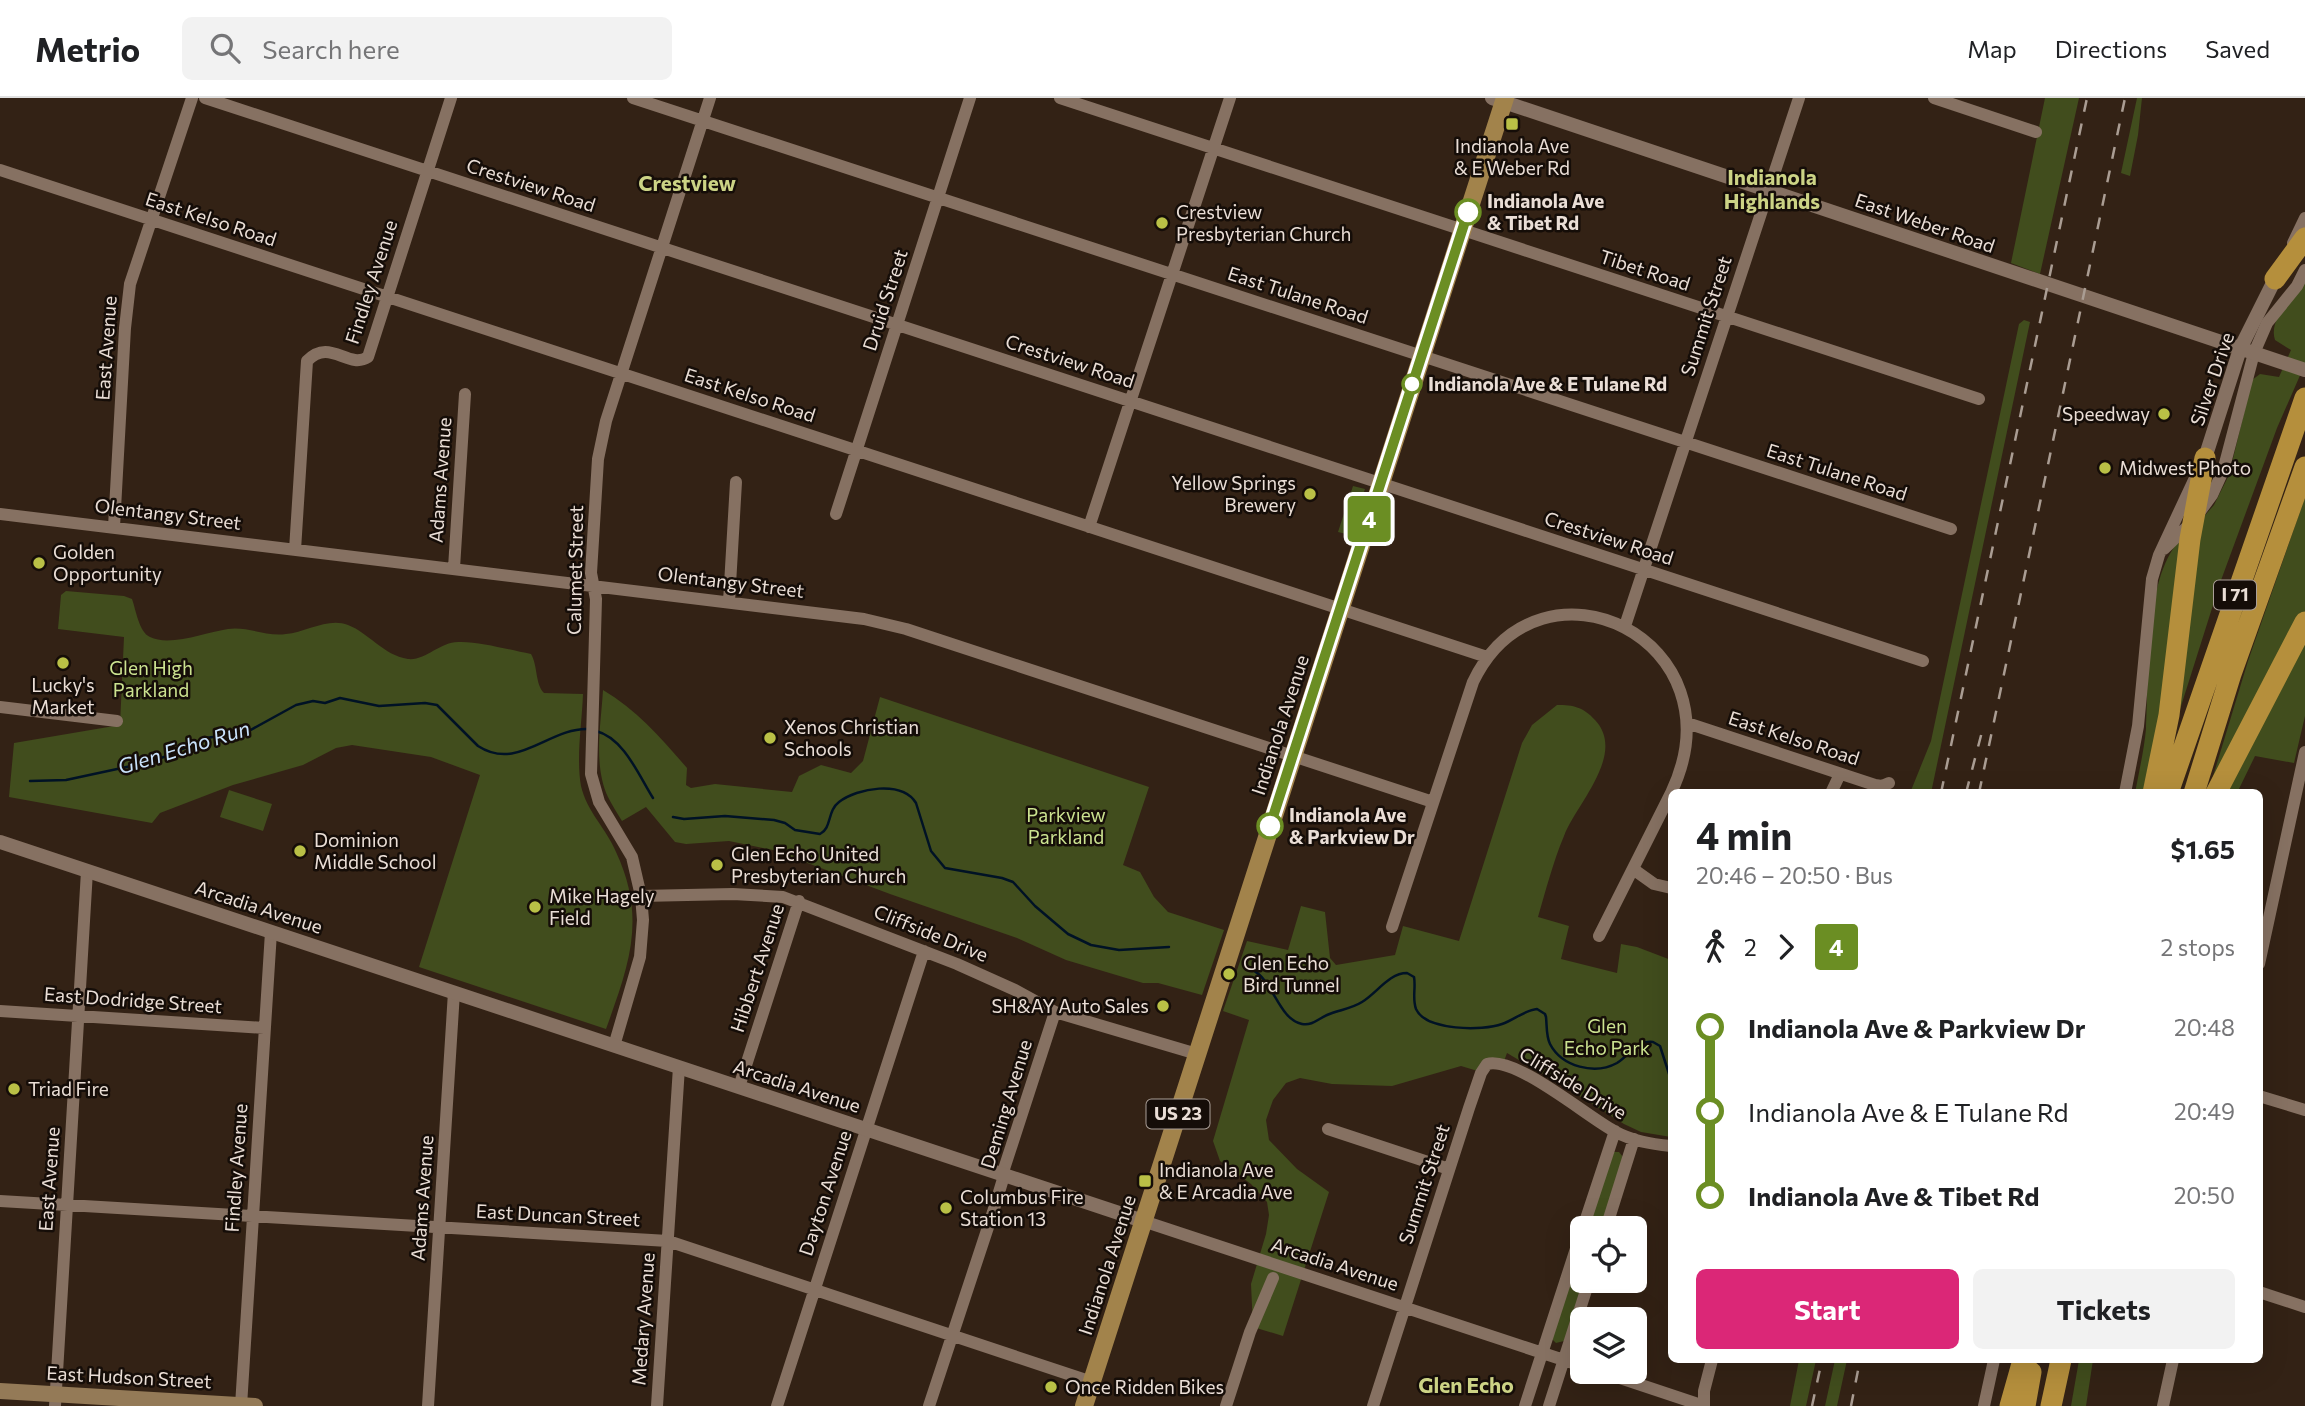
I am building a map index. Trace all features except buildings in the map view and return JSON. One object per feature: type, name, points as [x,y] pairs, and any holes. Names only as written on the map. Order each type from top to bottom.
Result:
[{"type":"highway","points":[[2275,279],[2305,238]]},
{"type":"highway","name":"I 71","points":[[2169,789],[2305,398]]},
{"type":"highway","points":[[2154,789],[2168,715],[2193,522],[2205,458]]},
{"type":"highway","name":"I 71","points":[[2195,789],[2231,674],[2305,467]]},
{"type":"highway","points":[[2218,789],[2305,622]]},
{"type":"highway","points":[[2010,1406],[2021,1363]]},
{"type":"highway","points":[[2025,1406],[2033,1363]]},
{"type":"highway","points":[[2051,1406],[2060,1363]]},
{"type":"highway","points":[[2062,1406],[2067,1363]]},
{"type":"main road","name":"Indianola Avenue","points":[[1084,1406],[1462,230],[1501,99]]},
{"type":"main road","name":"East Hudson Street","points":[[0,1391],[55,1400],[255,1406]]},
{"type":"street","name":"East Avenue","points":[[114,527],[130,284],[192,98]]},
{"type":"street","name":"Crestview Road","points":[[205,98],[1923,661]]},
{"type":"street","name":"Findley Avenue","points":[[295,550],[307,361],[313,355],[330,351],[358,360],[368,357],[451,98]]},
{"type":"street","name":"East Tulane Road","points":[[633,98],[1951,529]]},
{"type":"street","name":"Calumet Street","points":[[614,1045],[640,957],[643,920],[641,896],[632,857],[604,812],[595,790],[591,766],[596,599],[591,573],[598,459],[603,433],[710,98]]},
{"type":"street","name":"Druid Street","points":[[836,514],[970,98]]},
{"type":"street","name":"Tibet Road","points":[[1060,98],[1979,400]]},
{"type":"street","points":[[1089,527],[1230,98]]},
{"type":"street","name":"Summit Street","points":[[1625,626],[1799,98]]},
{"type":"street","points":[[1934,98],[2036,132]]},
{"type":"street","name":"East Weber Road","points":[[1501,99],[2305,370]]},
{"type":"street","name":"East Kelso Road","points":[[0,170],[1488,657]]},
{"type":"street","name":"Silver Drive","points":[[2126,789],[2138,726],[2148,602],[2159,555],[2205,458],[2275,279],[2305,218]]},
{"type":"street","name":"Silver Drive","points":[[2159,555],[2193,522],[2212,495],[2223,471],[2247,351],[2297,286],[2305,270]]},
{"type":"street","name":"Adams Avenue","points":[[454,568],[465,394]]},
{"type":"street","points":[[729,602],[736,482]]},
{"type":"street","name":"Olentangy Street","points":[[0,514],[886,623],[1433,802]]},
{"type":"street","points":[[1392,928],[1469,692],[1488,657],[1513,634],[1533,624],[1552,618],[1579,615],[1596,617],[1625,626],[1650,643],[1669,667],[1682,694],[1687,723],[1683,762],[1673,789]]},
{"type":"street","points":[[0,707],[117,721]]},
{"type":"street","name":"East Kelso Road","points":[[1687,723],[1878,786],[1889,783]]},
{"type":"street","points":[[2263,946],[2305,752]]},
{"type":"street","points":[[1832,789],[1840,774]]},
{"type":"street","points":[[1599,936],[1668,799]]},
{"type":"street","name":"Arcadia Avenue","points":[[0,842],[1570,1362]]},
{"type":"street","points":[[1633,869],[1654,884],[1668,887]]},
{"type":"street","name":"East Avenue","points":[[55,1400],[87,871]]},
{"type":"street","name":"Cliffside Drive","points":[[641,896],[766,895],[799,901],[1003,984],[1055,1012],[1197,1054]]},
{"type":"street","name":"Hibbert Avenue","points":[[739,1087],[799,901]]},
{"type":"street","name":"Findley Avenue","points":[[241,1406],[271,932]]},
{"type":"street","name":"Dayton Avenue","points":[[777,1406],[923,951]]},
{"type":"street","name":"Adams Avenue","points":[[428,1406],[454,992]]},
{"type":"street","name":"East Dodridge Street","points":[[0,1011],[264,1028]]},
{"type":"street","name":"Deming Avenue","points":[[929,1406],[1055,1012]]},
{"type":"street","name":"Summit Street","points":[[1373,1406],[1481,1073],[1487,1064],[1495,1063]]},
{"type":"street","name":"Cliffside Drive","points":[[1495,1063],[1529,1076],[1615,1131],[1634,1139],[1668,1145]]},
{"type":"street","name":"Medary Avenue","points":[[657,1406],[679,1067]]},
{"type":"street","points":[[2263,1097],[2305,1110]]},
{"type":"street","points":[[1328,1129],[1449,1169]]},
{"type":"street","points":[[1586,1216],[1615,1131]]},
{"type":"street","points":[[1610,1216],[1634,1139]]},
{"type":"street","name":"East Duncan Street","points":[[0,1201],[668,1241],[1092,1381]]},
{"type":"street","points":[[1525,1406],[1570,1266]]},
{"type":"street","points":[[1226,1406],[1250,1332],[1273,1279]]},
{"type":"street","points":[[1549,1406],[1585,1293]]},
{"type":"street","points":[[2263,1293],[2305,1307]]},
{"type":"street","points":[[1638,1384],[1704,1406],[1704,1391],[1711,1363]]},
{"type":"street","points":[[1984,1406],[1993,1363]]},
{"type":"street","points":[[2163,1406],[2172,1363]]},
{"type":"green space","points":[[2045,98],[2079,98],[2040,274],[2011,263]]},
{"type":"green space","points":[[2137,98],[2142,98],[2130,176],[2121,173]]},
{"type":"green space","points":[[2305,280],[2305,364],[2277,428],[2220,583],[2176,722],[2200,521],[2214,505],[2229,475],[2252,380],[2260,374],[2279,377],[2291,350],[2275,340],[2275,324],[2283,308]]},
{"type":"green space","points":[[2024,320],[2030,322],[1932,789],[1912,789],[1931,741],[2019,324]]},
{"type":"green space","points":[[1353,486],[1365,489],[1350,535],[1338,532]]},
{"type":"green space","points":[[2305,497],[2305,611],[2211,783],[2248,661]]},
{"type":"green space","points":[[2179,541],[2182,541],[2169,667],[2148,789],[2136,789],[2146,729],[2150,630],[2160,580],[2168,558]]},
{"type":"green space","name":"Glen High Parkland","points":[[66,591],[132,599],[143,630],[158,640],[178,640],[235,628],[286,634],[325,624],[341,623],[356,629],[391,653],[408,659],[458,642],[485,644],[531,654],[539,685],[544,693],[583,694],[579,752],[581,786],[588,804],[612,843],[625,876],[633,920],[622,984],[606,1029],[419,967],[480,775],[431,757],[352,745],[336,748],[303,765],[233,785],[160,813],[152,823],[9,797],[14,743],[120,725],[124,637],[58,629],[61,595]]},
{"type":"green space","points":[[2305,636],[2305,716],[2294,763],[2255,756],[2239,789],[2227,789]]},
{"type":"green space","name":"Parkview Parkland","points":[[603,690],[638,716],[668,746],[687,768],[686,785],[691,788],[715,784],[792,792],[799,776],[821,765],[851,773],[863,761],[880,697],[1149,787],[1123,865],[1140,872],[1154,897],[1168,912],[1224,930],[1202,995],[1158,983],[1143,983],[1066,960],[1017,938],[773,850],[729,841],[686,844],[675,842],[646,807],[622,821],[608,797],[601,772],[599,744]]},
{"type":"green space","name":"Glen Echo Park","points":[[1557,705],[1568,706],[1586,712],[1603,733],[1605,748],[1602,763],[1560,846],[1538,917],[1569,926],[1561,959],[1617,973],[1621,944],[1668,959],[1668,1136],[1641,1132],[1624,1124],[1507,1053],[1503,1064],[1481,1072],[1461,1066],[1392,1086],[1332,1084],[1300,1078],[1286,1083],[1273,1100],[1266,1120],[1269,1140],[1297,1169],[1329,1192],[1283,1336],[1253,1327],[1251,1284],[1266,1234],[1269,1215],[1267,1202],[1251,1184],[1220,1161],[1213,1141],[1249,1020],[1223,1011],[1247,941],[1288,950],[1301,906],[1325,912],[1330,958],[1336,965],[1395,955],[1403,926],[1459,941],[1522,743],[1532,725]]},
{"type":"green space","points":[[229,790],[272,804],[263,831],[220,817]]},
{"type":"green space","points":[[1614,1152],[1619,1152],[1623,1157],[1605,1216],[1591,1216]]},
{"type":"green space","points":[[1570,1281],[1570,1293],[1581,1293],[1576,1307],[1570,1307],[1570,1324],[1564,1341],[1556,1343],[1552,1339]]},
{"type":"green space","points":[[1798,1363],[1815,1363],[1806,1406],[1790,1406]]},
{"type":"green space","points":[[1834,1363],[1846,1363],[1837,1406],[1825,1406]]},
{"type":"green space","points":[[2078,1363],[2093,1363],[2086,1406],[2071,1406]]},
{"type":"waterway","name":"Glen Echo Run","points":[[30,781],[66,780],[145,763],[206,738],[247,732],[296,705],[313,701],[325,703],[340,698],[379,706],[425,703],[437,705],[478,746],[493,753],[520,752],[560,734],[589,729]]},
{"type":"waterway","name":"Glen Echo Run","points":[[596,731],[606,735],[623,749],[653,798]]},
{"type":"waterway","name":"Glen Echo Run","points":[[673,817],[684,819],[725,816],[774,820],[795,830],[820,834],[826,828],[835,806],[847,797],[868,790],[901,791],[916,803],[931,851],[945,868],[1013,882],[1035,906],[1068,934],[1091,945],[1119,950],[1169,947]]},
{"type":"waterway","name":"Glen Echo Run","points":[[1251,969],[1259,974],[1287,1015],[1302,1024],[1312,1023],[1358,1004],[1394,976],[1407,973],[1414,977],[1416,1009],[1431,1022],[1482,1028],[1502,1024],[1537,1009],[1545,1014],[1547,1034],[1555,1052],[1571,1063],[1589,1068],[1608,1067],[1622,1060],[1642,1043],[1653,1042],[1660,1046],[1668,1071]]},
{"type":"railway","points":[[1942,789],[2087,98]]},
{"type":"railway","points":[[1980,789],[2125,98]]},
{"type":"railway","points":[[1967,789],[1984,724]]},
{"type":"railway","points":[[1812,1406],[1821,1363]]},
{"type":"railway","points":[[1851,1406],[1859,1363]]},
{"type":"bus line","name":"4","points":[[1270,826],[1468,212]]},
{"type":"place","name":"Indianola Ave & E Weber Rd","points":[[1512,124]]},
{"type":"place","name":"Indianola Ave & Tibet Rd","points":[[1468,212]]},
{"type":"place","name":"Crestview Presbyterian Church","points":[[1162,223]]},
{"type":"place","name":"Indianola Ave & E Tulane Rd","points":[[1412,384]]},
{"type":"place","name":"Speedway","points":[[2164,414]]},
{"type":"place","name":"Midwest Photo","points":[[2105,468]]},
{"type":"place","name":"Yellow Springs Brewery","points":[[1310,494]]},
{"type":"place","name":"Golden Opportunity","points":[[39,563]]},
{"type":"place","name":"Lucky's Market","points":[[63,663]]},
{"type":"place","name":"Xenos Christian Schools","points":[[770,738]]},
{"type":"place","name":"Indianola Ave & Parkview Dr","points":[[1270,826]]},
{"type":"place","name":"Dominion Middle School","points":[[300,851]]},
{"type":"place","name":"Glen Echo United Presbyterian Church","points":[[717,865]]},
{"type":"place","name":"Mike Hagely Field","points":[[535,907]]},
{"type":"place","name":"Glen Echo Bird Tunnel","points":[[1229,974]]},
{"type":"place","name":"SH&AY Auto Sales","points":[[1163,1006]]},
{"type":"place","name":"Triad Fire","points":[[14,1089]]},
{"type":"place","name":"Indianola Ave & E Arcadia Ave","points":[[1145,1181]]},
{"type":"place","name":"Columbus Fire Station 13","points":[[946,1208]]},
{"type":"place","name":"Once Ridden Bikes","points":[[1051,1387]]},
{"type":"district","name":"Crestview","points":[[687,184]]},
{"type":"district","name":"Indianola Highlands","points":[[1772,190]]},
{"type":"district","name":"Glen Echo","points":[[1466,1386]]}]
